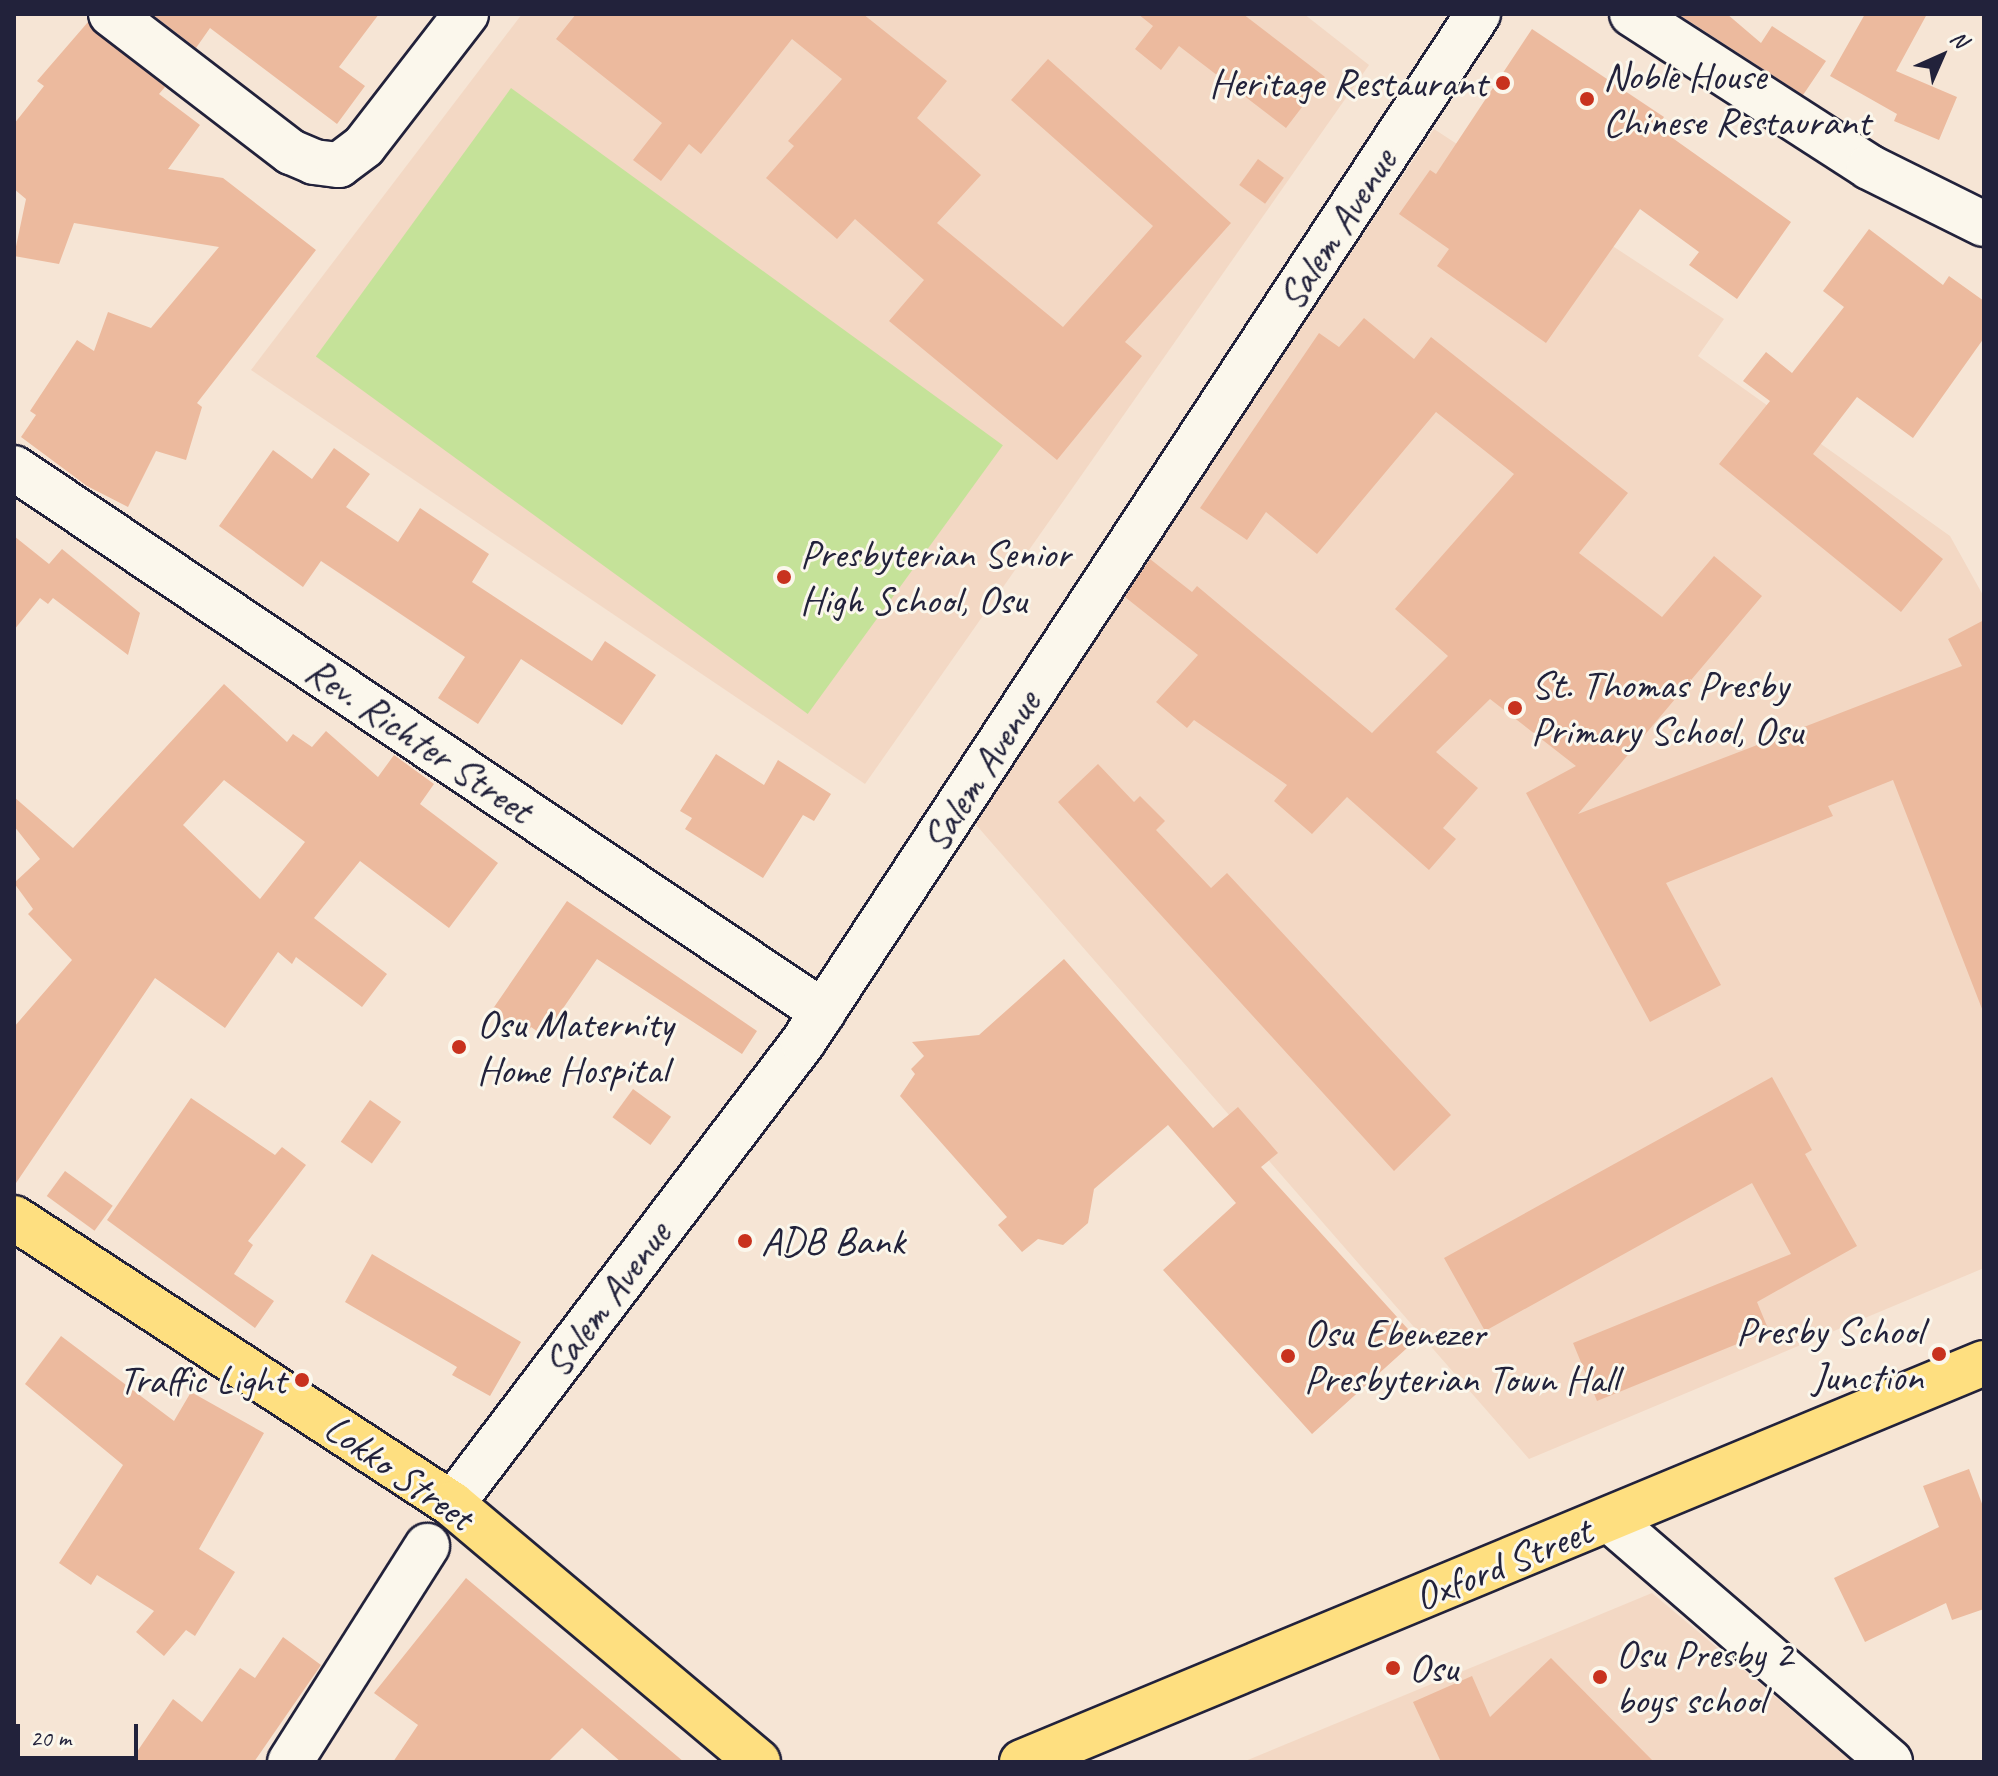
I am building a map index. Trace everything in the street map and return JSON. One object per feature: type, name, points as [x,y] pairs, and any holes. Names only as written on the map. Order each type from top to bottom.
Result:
[{"type":"main road","name":"Lokko Street","points":[[14,1218],[452,1504],[758,1762]]},
{"type":"main road","name":"Oxford Street","points":[[1022,1762],[1984,1363]]},
{"type":"street","points":[[111,14],[291,152],[314,162],[339,165],[364,146],[466,14]]},
{"type":"street","name":"Salem Avenue","points":[[452,1504],[823,1012],[1478,14]]},
{"type":"street","points":[[1632,14],[1869,167],[1984,224]]},
{"type":"street","name":"Rev. Richter Street","points":[[14,468],[823,1012]]},
{"type":"street","points":[[1610,1520],[1890,1762]]},
{"type":"street","points":[[290,1762],[427,1546]]},
{"type":"shaded area","name":"Presbyterian Senior High School, Osu","points":[[522,14],[1304,14],[1369,65],[865,784],[251,370]]},
{"type":"shaded area","name":"St. Thomas Presby Primary School, Osu","points":[[1434,129],[1724,319],[1698,356],[1950,536],[1984,597],[1984,1268],[1529,1459],[971,819]]},
{"type":"shaded area","name":"Osu Presby 2 boys school","points":[[1652,1593],[1853,1762],[1243,1762]]},
{"type":"green space","points":[[511,88],[1003,445],[808,714],[316,357]]},
{"type":"building","points":[[152,14],[379,14],[339,67],[365,86],[337,124],[210,28],[196,48]]},
{"type":"building","points":[[576,14],[863,14],[947,81],[917,118],[981,175],[937,223],[1063,327],[1153,226],[1011,100],[1048,59],[1231,223],[1125,342],[1142,356],[1057,460],[889,321],[924,280],[855,219],[837,239],[766,178],[794,146],[788,141],[842,79],[792,39],[701,154],[689,144],[661,181],[633,160],[662,123],[556,39]]},
{"type":"building","points":[[1138,14],[1243,14],[1325,77],[1286,128],[1179,46],[1161,70],[1135,49],[1153,26]]},
{"type":"building","points":[[1678,14],[1727,14],[1761,43],[1772,26],[1826,61],[1803,95]]},
{"type":"building","points":[[1865,14],[1927,14],[1896,71],[1957,97],[1939,140],[1894,121],[1897,114],[1830,76]]},
{"type":"building","points":[[88,22],[165,87],[159,94],[200,125],[168,169],[223,178],[316,250],[197,403],[202,407],[186,460],[156,451],[128,507],[87,486],[21,437],[36,415],[30,411],[77,340],[94,351],[108,312],[151,328],[219,247],[74,223],[59,264],[14,256],[26,199],[14,189],[14,124],[44,86],[37,81]]},
{"type":"building","points":[[1532,29],[1664,117],[1657,127],[1791,222],[1737,299],[1689,265],[1699,252],[1640,209],[1546,343],[1437,266],[1449,249],[1399,214],[1430,170],[1436,174]]},
{"type":"building","points":[[1258,159],[1284,178],[1265,204],[1239,185]]},
{"type":"building","points":[[1869,229],[1943,285],[1949,276],[1984,301],[1984,338],[1913,438],[1857,397],[1813,454],[1943,559],[1901,612],[1719,464],[1770,401],[1743,381],[1766,352],[1792,373],[1844,307],[1823,291]]},
{"type":"building","points":[[1364,318],[1414,359],[1431,337],[1628,493],[1579,553],[1662,617],[1714,556],[1762,596],[1578,814],[1962,666],[1948,639],[1984,620],[1984,1014],[1893,780],[1828,806],[1833,816],[1666,883],[1721,985],[1650,1022],[1526,793],[1576,766],[1490,699],[1436,752],[1478,788],[1443,828],[1456,839],[1429,870],[1347,797],[1312,834],[1274,801],[1287,785],[1194,720],[1187,728],[1156,702],[1198,655],[1125,597],[1150,559],[1192,592],[1197,586],[1372,733],[1448,656],[1395,609],[1514,474],[1436,412],[1317,554],[1266,512],[1247,540],[1200,508],[1319,333],[1339,347]]},
{"type":"building","points":[[334,448],[370,474],[346,507],[398,542],[420,508],[489,554],[472,582],[592,661],[605,641],[656,675],[622,725],[521,659],[478,724],[438,698],[465,657],[321,561],[303,587],[219,526],[273,450],[312,479]]},
{"type":"building","points":[[14,536],[49,564],[62,549],[140,613],[128,655],[53,598],[48,604],[40,598],[14,630]]},
{"type":"building","points":[[224,684],[287,742],[293,734],[312,747],[326,731],[378,777],[394,755],[434,784],[420,804],[498,863],[449,928],[360,861],[314,918],[387,974],[362,1007],[296,957],[292,964],[278,952],[225,1028],[155,978],[14,1186],[14,1027],[72,960],[28,914],[33,909],[14,883],[40,859],[14,826],[14,797],[73,848]],"holes":[[[224,780],[305,842],[260,899],[183,825]]]},
{"type":"building","points":[[716,754],[764,785],[778,760],[831,794],[814,821],[803,815],[763,878],[685,829],[692,818],[680,811]]},
{"type":"building","points":[[1098,764],[1134,802],[1140,796],[1165,821],[1156,830],[1211,888],[1227,873],[1451,1115],[1394,1171],[1058,802]]},
{"type":"building","points":[[567,901],[757,1031],[742,1054],[597,959],[544,1036],[531,1027],[524,1037],[490,1013]]},
{"type":"building","points":[[1064,959],[1213,1128],[1238,1107],[1278,1153],[1261,1167],[1417,1339],[1312,1434],[1163,1270],[1236,1203],[1168,1125],[1094,1189],[1088,1223],[1063,1245],[1038,1239],[1022,1252],[998,1225],[1007,1217],[900,1096],[915,1074],[911,1069],[924,1056],[912,1042],[979,1035]]},
{"type":"building","points":[[1772,1077],[1812,1150],[1805,1154],[1857,1246],[1757,1302],[1769,1331],[1597,1401],[1573,1343],[1791,1254],[1752,1183],[1485,1331],[1444,1258]]},
{"type":"building","points":[[633,1089],[671,1117],[650,1145],[612,1117]]},
{"type":"building","points":[[191,1098],[275,1155],[282,1147],[306,1165],[248,1241],[253,1245],[234,1274],[274,1301],[255,1328],[107,1220]]},
{"type":"building","points":[[370,1100],[401,1122],[372,1164],[341,1142]]},
{"type":"building","points":[[65,1171],[113,1206],[95,1231],[47,1196]]},
{"type":"building","points":[[372,1254],[521,1342],[490,1396],[452,1375],[457,1367],[345,1302]]},
{"type":"building","points":[[61,1336],[174,1421],[191,1392],[264,1433],[199,1549],[235,1572],[195,1636],[186,1630],[164,1656],[136,1632],[154,1611],[97,1575],[91,1585],[59,1563],[123,1465],[25,1384]]},
{"type":"building","points":[[1969,1469],[1984,1509],[1984,1609],[1952,1620],[1946,1603],[1865,1642],[1834,1578],[1939,1527],[1923,1486]]},
{"type":"building","points":[[466,1578],[684,1762],[621,1762],[582,1728],[548,1762],[393,1762],[418,1725],[374,1693]]},
{"type":"building","points":[[283,1637],[321,1665],[254,1762],[130,1762],[173,1699],[202,1722],[240,1668],[255,1678]]},
{"type":"building","points":[[1551,1658],[1654,1762],[1441,1762],[1413,1702],[1472,1676],[1490,1717]]},
{"type":"place","name":"Heritage Restaurant","points":[[1503,83]]},
{"type":"place","name":"Noble House Chinese Restaurant","points":[[1587,99]]},
{"type":"place","name":"Presbyterian Senior High School, Osu","points":[[784,577]]},
{"type":"place","name":"St. Thomas Presby Primary School, Osu","points":[[1515,708]]},
{"type":"place","name":"Osu Maternity Home Hospital","points":[[459,1047]]},
{"type":"place","name":"ADB Bank","points":[[745,1241]]},
{"type":"place","name":"Presby School Junction","points":[[1939,1354]]},
{"type":"place","name":"Osu Ebenezer Presbyterian Town Hall","points":[[1288,1356]]},
{"type":"place","name":"Traffic Light","points":[[302,1380]]},
{"type":"place","name":"Osu","points":[[1393,1668]]},
{"type":"place","name":"Osu Presby 2 boys school","points":[[1600,1677]]}]
